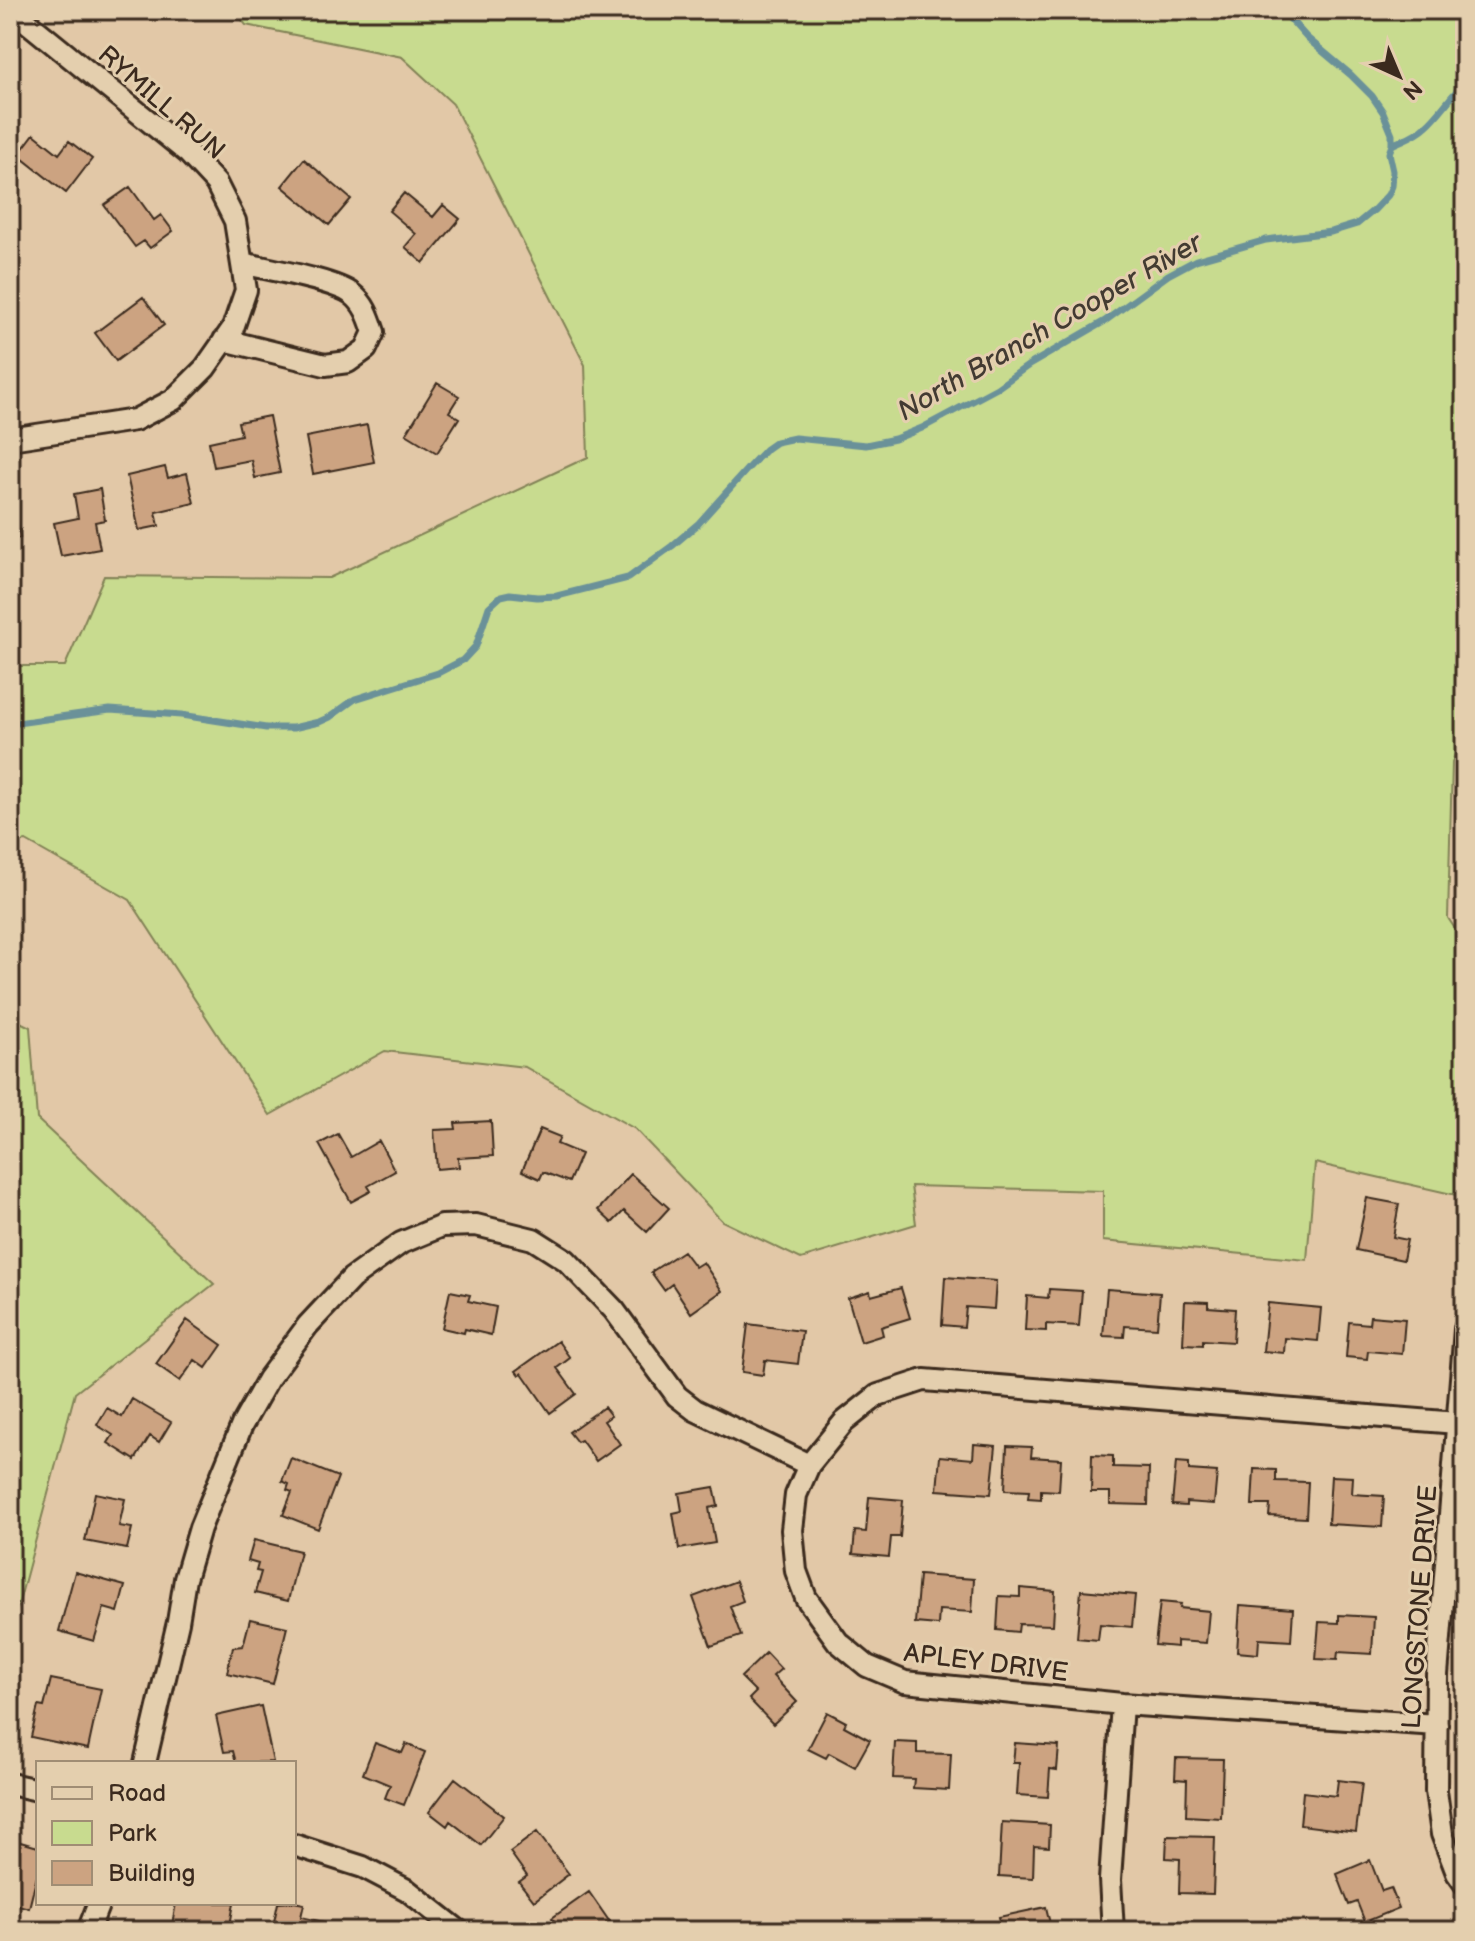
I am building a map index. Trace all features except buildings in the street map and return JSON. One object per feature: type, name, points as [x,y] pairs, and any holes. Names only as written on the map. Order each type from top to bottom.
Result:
[{"type":"street","name":"RYMILL RUN","points":[[10,439],[135,420],[173,400],[205,368],[233,328],[246,290],[235,221],[216,183],[188,153],[12,10]]},
{"type":"street","points":[[224,340],[325,365],[348,362],[366,349],[374,332],[368,312],[351,293],[321,282],[242,263]]},
{"type":"street","points":[[145,1761],[185,1579],[200,1528],[242,1425],[268,1379],[308,1325],[352,1278],[401,1243],[442,1226],[476,1225],[533,1239],[566,1260],[614,1310],[677,1396],[695,1410],[809,1465]]},
{"type":"street","name":"LONGSTONE DRIVE","points":[[1465,1329],[1437,1675],[1436,1791],[1442,1834],[1457,1873],[1465,1884]]},
{"type":"street","name":"APLEY DRIVE","points":[[1437,1725],[1122,1704],[905,1682],[867,1666],[838,1642],[806,1598],[796,1571],[792,1530],[796,1495],[809,1465],[844,1422],[878,1395],[924,1380],[1457,1423]]},
{"type":"street","points":[[1113,1931],[1110,1880],[1122,1704]]},
{"type":"street","points":[[10,1784],[36,1790]]},
{"type":"street","points":[[296,1846],[363,1867],[407,1890],[459,1931]]},
{"type":"street","points":[[88,1931],[98,1905]]},
{"type":"green space","points":[[234,10],[1287,10],[1292,13],[1318,10],[1465,10],[1465,724],[1452,763],[1448,918],[1465,944],[1465,1197],[1315,1163],[1307,1260],[1103,1241],[1103,1191],[911,1186],[916,1224],[801,1259],[722,1221],[635,1129],[525,1067],[385,1051],[270,1115],[130,900],[26,841],[10,844],[10,666],[65,666],[104,576],[329,578],[588,457],[585,365],[453,104],[402,57],[246,25]]},
{"type":"green space","points":[[10,1017],[30,1027],[37,1119],[214,1284],[75,1393],[10,1636]]},
{"type":"waterway","name":"North Branch Cooper River","points":[[10,724],[110,710],[181,715],[266,728],[293,728],[319,722],[355,699],[438,673],[463,660],[476,646],[489,607],[501,596],[557,596],[628,578],[698,524],[766,449],[776,442],[795,438],[866,445],[895,439],[997,388],[1029,365],[1105,321],[1168,275],[1196,260],[1266,240],[1331,232],[1357,224],[1388,195],[1392,186],[1389,153],[1392,134],[1372,96],[1307,38],[1282,10]]},
{"type":"waterway","name":"North Branch Cooper River","points":[[1392,145],[1422,129],[1465,83]]}]
